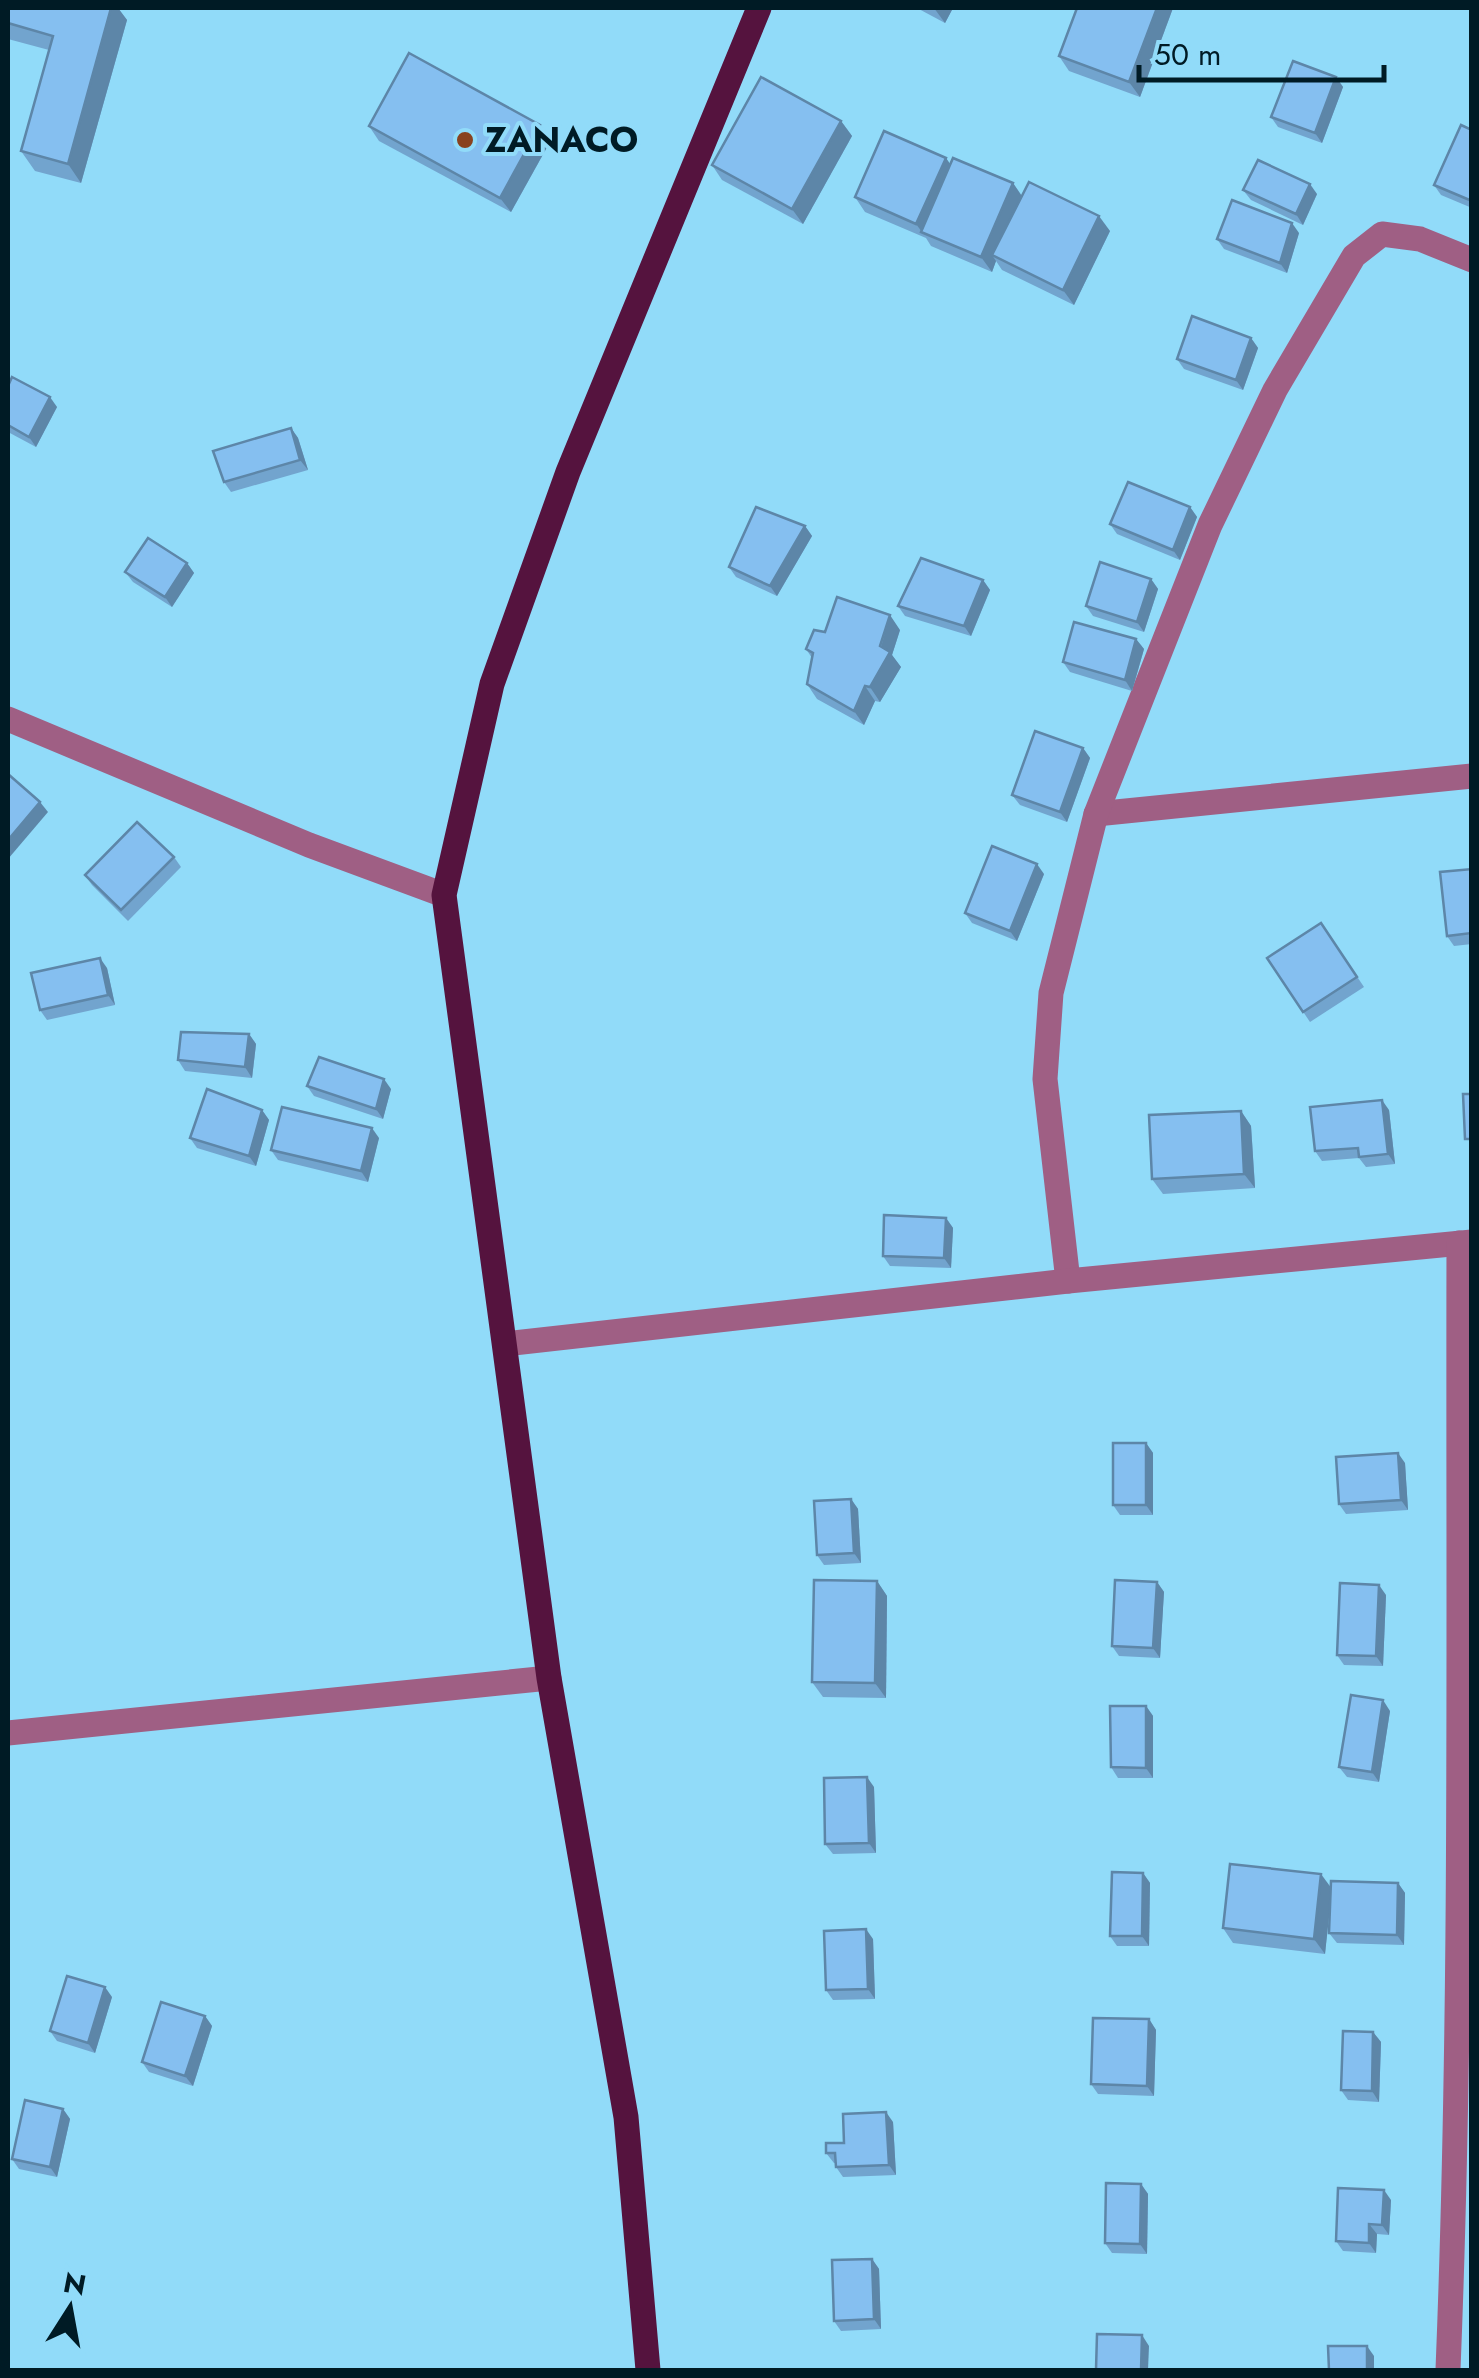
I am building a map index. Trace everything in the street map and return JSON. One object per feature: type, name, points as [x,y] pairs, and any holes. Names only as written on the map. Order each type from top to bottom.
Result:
[{"type":"main road","points":[[648,2370],[626,2117],[549,1678],[467,1090],[444,895],[492,684],[568,472],[758,8]]},
{"type":"street","points":[[1068,1281],[1045,1080],[1051,993],[1096,814],[1210,525],[1275,390],[1354,256],[1382,234],[1420,239],[1472,260]]},
{"type":"street","points":[[8,719],[310,845],[444,895]]},
{"type":"street","points":[[1096,814],[1472,776]]},
{"type":"street","points":[[504,1344],[1068,1281],[1465,1242],[1465,1422],[1456,1628],[1462,1878],[1448,2370]]},
{"type":"street","points":[[8,1733],[549,1678]]},
{"type":"building","points":[[8,8],[111,8],[68,164],[21,151],[53,36],[8,23]]},
{"type":"building","points":[[1077,8],[1157,8],[1129,82],[1059,56]]},
{"type":"building","name":"ZANACO","points":[[409,53],[540,125],[500,198],[369,126]]},
{"type":"building","points":[[1293,61],[1336,77],[1315,133],[1271,117]]},
{"type":"building","points":[[761,77],[841,121],[792,209],[712,165]]},
{"type":"building","points":[[1461,125],[1472,130],[1472,201],[1434,185]]},
{"type":"building","points":[[884,131],[946,158],[916,224],[855,197]]},
{"type":"building","points":[[953,158],[1013,183],[981,257],[921,232]]},
{"type":"building","points":[[1258,160],[1310,184],[1296,214],[1243,190]]},
{"type":"building","points":[[1029,182],[1099,216],[1063,290],[992,255]]},
{"type":"building","points":[[1232,200],[1292,223],[1280,263],[1217,239]]},
{"type":"building","points":[[1192,316],[1251,338],[1236,380],[1177,359]]},
{"type":"building","points":[[12,377],[50,397],[29,437],[8,425],[8,386]]},
{"type":"building","points":[[291,428],[300,460],[224,482],[213,451]]},
{"type":"building","points":[[1128,482],[1190,507],[1173,550],[1110,524]]},
{"type":"building","points":[[756,507],[805,526],[770,586],[729,567]]},
{"type":"building","points":[[148,538],[187,563],[165,597],[125,572]]},
{"type":"building","points":[[921,558],[983,580],[964,626],[898,606]]},
{"type":"building","points":[[1100,562],[1151,579],[1137,622],[1086,606]]},
{"type":"building","points":[[837,597],[890,615],[880,646],[890,652],[870,687],[865,686],[854,711],[807,684],[813,653],[806,649],[814,630],[825,632]]},
{"type":"building","points":[[1074,622],[1136,639],[1125,680],[1063,662]]},
{"type":"building","points":[[1035,731],[1083,748],[1060,812],[1012,795]]},
{"type":"building","points":[[8,774],[40,802],[8,840]]},
{"type":"building","points":[[137,822],[174,857],[121,910],[85,875]]},
{"type":"building","points":[[992,846],[1037,864],[1010,931],[965,913]]},
{"type":"building","points":[[1472,869],[1472,933],[1447,936],[1440,872]]},
{"type":"building","points":[[1321,923],[1357,977],[1303,1012],[1267,958]]},
{"type":"building","points":[[100,958],[108,995],[40,1010],[31,973]]},
{"type":"building","points":[[181,1032],[249,1034],[245,1067],[178,1060]]},
{"type":"building","points":[[319,1057],[384,1079],[376,1109],[307,1086]]},
{"type":"building","points":[[207,1089],[262,1110],[249,1156],[190,1138]]},
{"type":"building","points":[[1463,1094],[1472,1094],[1472,1139],[1465,1139]]},
{"type":"building","points":[[1382,1100],[1388,1154],[1359,1157],[1358,1148],[1315,1151],[1310,1107]]},
{"type":"building","points":[[282,1107],[372,1128],[361,1171],[271,1150]]},
{"type":"building","points":[[1241,1111],[1244,1174],[1152,1179],[1149,1115]]},
{"type":"building","points":[[884,1215],[946,1218],[944,1258],[883,1256]]},
{"type":"building","points":[[1113,1443],[1146,1443],[1146,1505],[1113,1505]]},
{"type":"building","points":[[1398,1453],[1401,1500],[1339,1504],[1336,1457]]},
{"type":"building","points":[[851,1499],[854,1553],[817,1555],[814,1501]]},
{"type":"building","points":[[814,1580],[877,1581],[875,1683],[812,1682]]},
{"type":"building","points":[[1115,1580],[1157,1582],[1153,1648],[1112,1646]]},
{"type":"building","points":[[1340,1583],[1379,1585],[1376,1656],[1337,1655]]},
{"type":"building","points":[[1351,1695],[1383,1700],[1372,1772],[1339,1767]]},
{"type":"building","points":[[1110,1706],[1146,1706],[1146,1768],[1111,1767]]},
{"type":"building","points":[[867,1777],[869,1843],[825,1844],[824,1778]]},
{"type":"building","points":[[1230,1864],[1321,1874],[1314,1939],[1223,1928]]},
{"type":"building","points":[[1112,1872],[1143,1873],[1142,1936],[1110,1936]]},
{"type":"building","points":[[1331,1881],[1398,1883],[1397,1935],[1329,1933]]},
{"type":"building","points":[[866,1929],[868,1989],[826,1990],[824,1931]]},
{"type":"building","points":[[67,1976],[105,1987],[88,2043],[50,2031]]},
{"type":"building","points":[[161,2002],[205,2016],[185,2076],[142,2062]]},
{"type":"building","points":[[1093,2018],[1149,2019],[1147,2086],[1091,2084]]},
{"type":"building","points":[[1343,2031],[1373,2032],[1372,2091],[1341,2090]]},
{"type":"building","points":[[25,2100],[63,2109],[50,2167],[12,2159]]},
{"type":"building","points":[[886,2112],[889,2165],[836,2167],[835,2153],[826,2153],[826,2143],[844,2143],[843,2114]]},
{"type":"building","points":[[1106,2183],[1141,2184],[1140,2244],[1105,2243]]},
{"type":"building","points":[[1338,2188],[1384,2190],[1382,2225],[1369,2224],[1369,2243],[1336,2241]]},
{"type":"building","points":[[872,2259],[874,2319],[834,2321],[832,2260]]},
{"type":"building","points":[[1097,2334],[1142,2335],[1141,2370],[1096,2370]]},
{"type":"building","points":[[1328,2346],[1367,2346],[1367,2370],[1329,2370]]},
{"type":"place","name":"ZANACO","points":[[465,140]]}]
